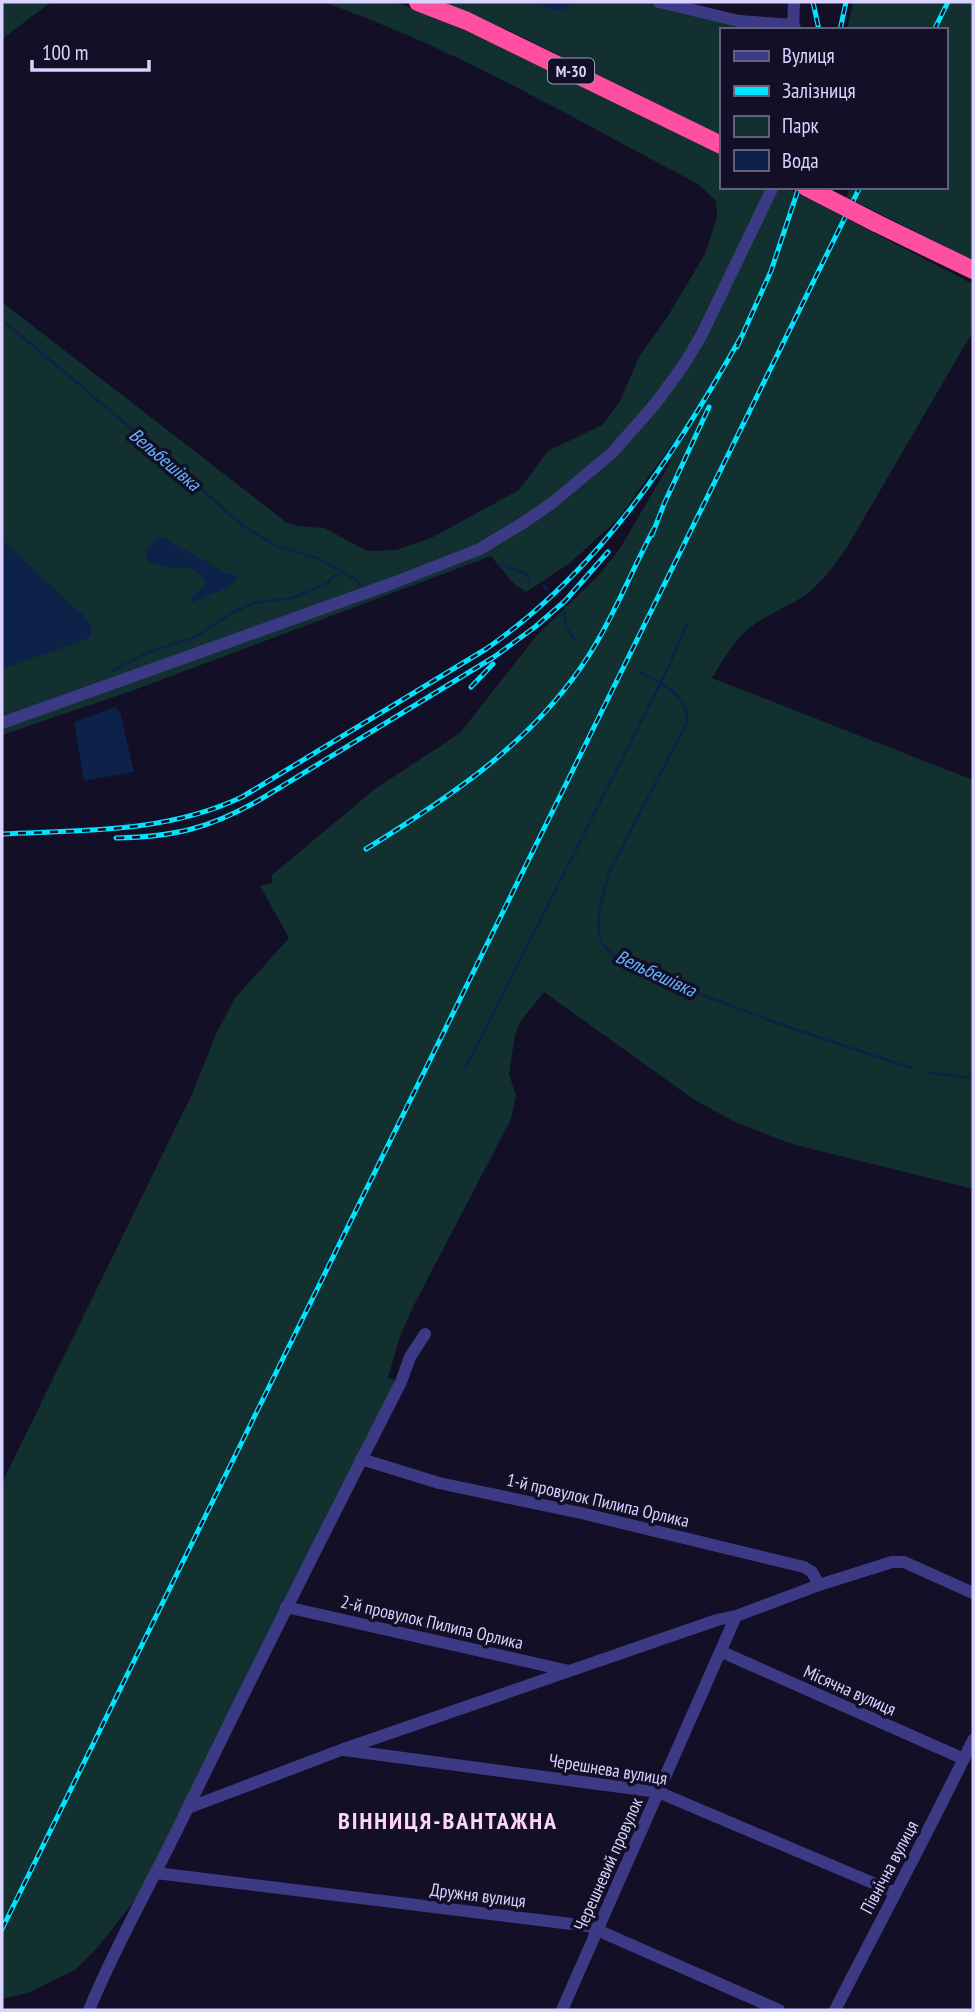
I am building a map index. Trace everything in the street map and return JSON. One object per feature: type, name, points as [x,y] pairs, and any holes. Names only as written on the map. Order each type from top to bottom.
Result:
[{"type":"highway","name":"М-30","points":[[418,2],[467,21],[720,145]]},
{"type":"highway","points":[[810,189],[973,270]]},
{"type":"street","points":[[659,2],[739,21],[794,27],[794,2]]},
{"type":"street","points":[[2,723],[393,583],[480,549],[552,503],[606,458],[656,403],[685,363],[702,334],[772,189]]},
{"type":"street","points":[[89,2010],[109,1962],[401,1382],[410,1357],[425,1334]]},
{"type":"street","name":"1-й провулок Пилипа Орлика","points":[[362,1459],[439,1483],[581,1513],[804,1567],[812,1572],[819,1585]]},
{"type":"street","points":[[188,1808],[341,1750],[717,1620],[736,1616],[819,1585],[900,1561],[973,1593]]},
{"type":"street","name":"2-й провулок Пилипа Орлика","points":[[286,1607],[569,1671]]},
{"type":"street","name":"Черешневий провулок","points":[[562,2010],[736,1616]]},
{"type":"street","name":"Місячна вулиця","points":[[722,1652],[964,1759]]},
{"type":"street","name":"Північна вулиця","points":[[835,2010],[894,1892],[953,1786],[973,1740]]},
{"type":"street","name":"Черешнева вулиця","points":[[341,1750],[659,1791],[894,1892]]},
{"type":"street","name":"Дружня вулиця","points":[[156,1873],[588,1926],[779,2010]]},
{"type":"green space","points":[[2,2],[51,2],[2,39]]},
{"type":"green space","points":[[323,2],[395,2],[464,28],[720,155],[720,189],[789,189],[973,284],[973,331],[846,549],[807,594],[747,630],[712,678],[973,780],[973,1189],[792,1144],[737,1123],[693,1099],[544,992],[520,1022],[515,1035],[509,1074],[516,1096],[511,1119],[400,1336],[388,1378],[401,1382],[156,1873],[98,1947],[75,1970],[28,1993],[2,1999],[2,1483],[193,1092],[216,1034],[235,998],[289,938],[260,886],[272,883],[272,875],[375,789],[460,733],[537,635],[597,577],[619,550],[666,470],[694,414],[618,519],[570,563],[526,592],[514,584],[491,556],[134,690],[2,735],[2,302],[286,522],[297,526],[324,528],[367,551],[396,550],[431,538],[519,490],[548,451],[602,425],[619,403],[639,357],[668,316],[705,254],[717,217],[716,201],[698,184],[467,63],[372,20]]},
{"type":"green space","points":[[442,2],[659,2],[801,24],[800,28],[720,28],[720,136],[508,30]]},
{"type":"green space","points":[[853,2],[973,2],[973,260],[846,197],[849,189],[947,189],[947,28],[847,28]]},
{"type":"water","points":[[536,2],[571,2],[567,8],[554,11]]},
{"type":"water","points":[[157,537],[164,538],[226,573],[236,575],[238,580],[191,603],[191,597],[205,585],[205,579],[190,568],[168,568],[147,561],[146,552]]},
{"type":"water","points":[[2,540],[86,618],[91,629],[87,639],[2,669]]},
{"type":"water","points":[[115,707],[120,712],[134,772],[84,781],[74,722]]},
{"type":"waterway","name":"Вельбешівка","points":[[2,320],[155,448],[243,526],[277,546],[320,559],[356,580],[364,590]]},
{"type":"waterway","name":"Вельбешівка","points":[[500,564],[526,574],[529,579]]},
{"type":"waterway","name":"Вельбешівка","points":[[110,672],[149,652],[195,637],[253,603],[292,598],[344,573]]},
{"type":"waterway","name":"Вельбешівка","points":[[544,586],[547,590]]},
{"type":"waterway","name":"Вельбешівка","points":[[564,610],[566,627],[576,641]]},
{"type":"waterway","points":[[465,1069],[668,668],[687,624]]},
{"type":"waterway","name":"Вельбешівка","points":[[641,673],[679,698],[687,713],[687,723],[612,866],[599,917],[598,927],[603,944],[621,960],[720,1002],[911,1068]]},
{"type":"waterway","name":"Вельбешівка","points":[[929,1073],[973,1078]]},
{"type":"railway","points":[[813,2],[819,28]]},
{"type":"railway","points":[[840,28],[846,2]]},
{"type":"railway","points":[[935,28],[948,2]]},
{"type":"railway","points":[[737,347],[771,271],[798,189]]},
{"type":"railway","points":[[2,1929],[859,189]]},
{"type":"railway","points":[[2,834],[124,828],[213,809],[242,797],[486,649],[527,618],[565,584],[631,508],[689,425],[741,337]]},
{"type":"railway","points":[[652,535],[709,407]]},
{"type":"railway","points":[[366,849],[429,809],[489,765],[543,714],[567,686],[598,640],[655,527]]},
{"type":"railway","points":[[116,838],[156,836],[191,829],[225,817],[261,799],[494,657],[565,601],[608,552]]},
{"type":"railway","points":[[471,687],[493,664]]},
{"type":"district","name":"ВІННИЦЯ-ВАНТАЖНА","points":[[448,1820]]}]
